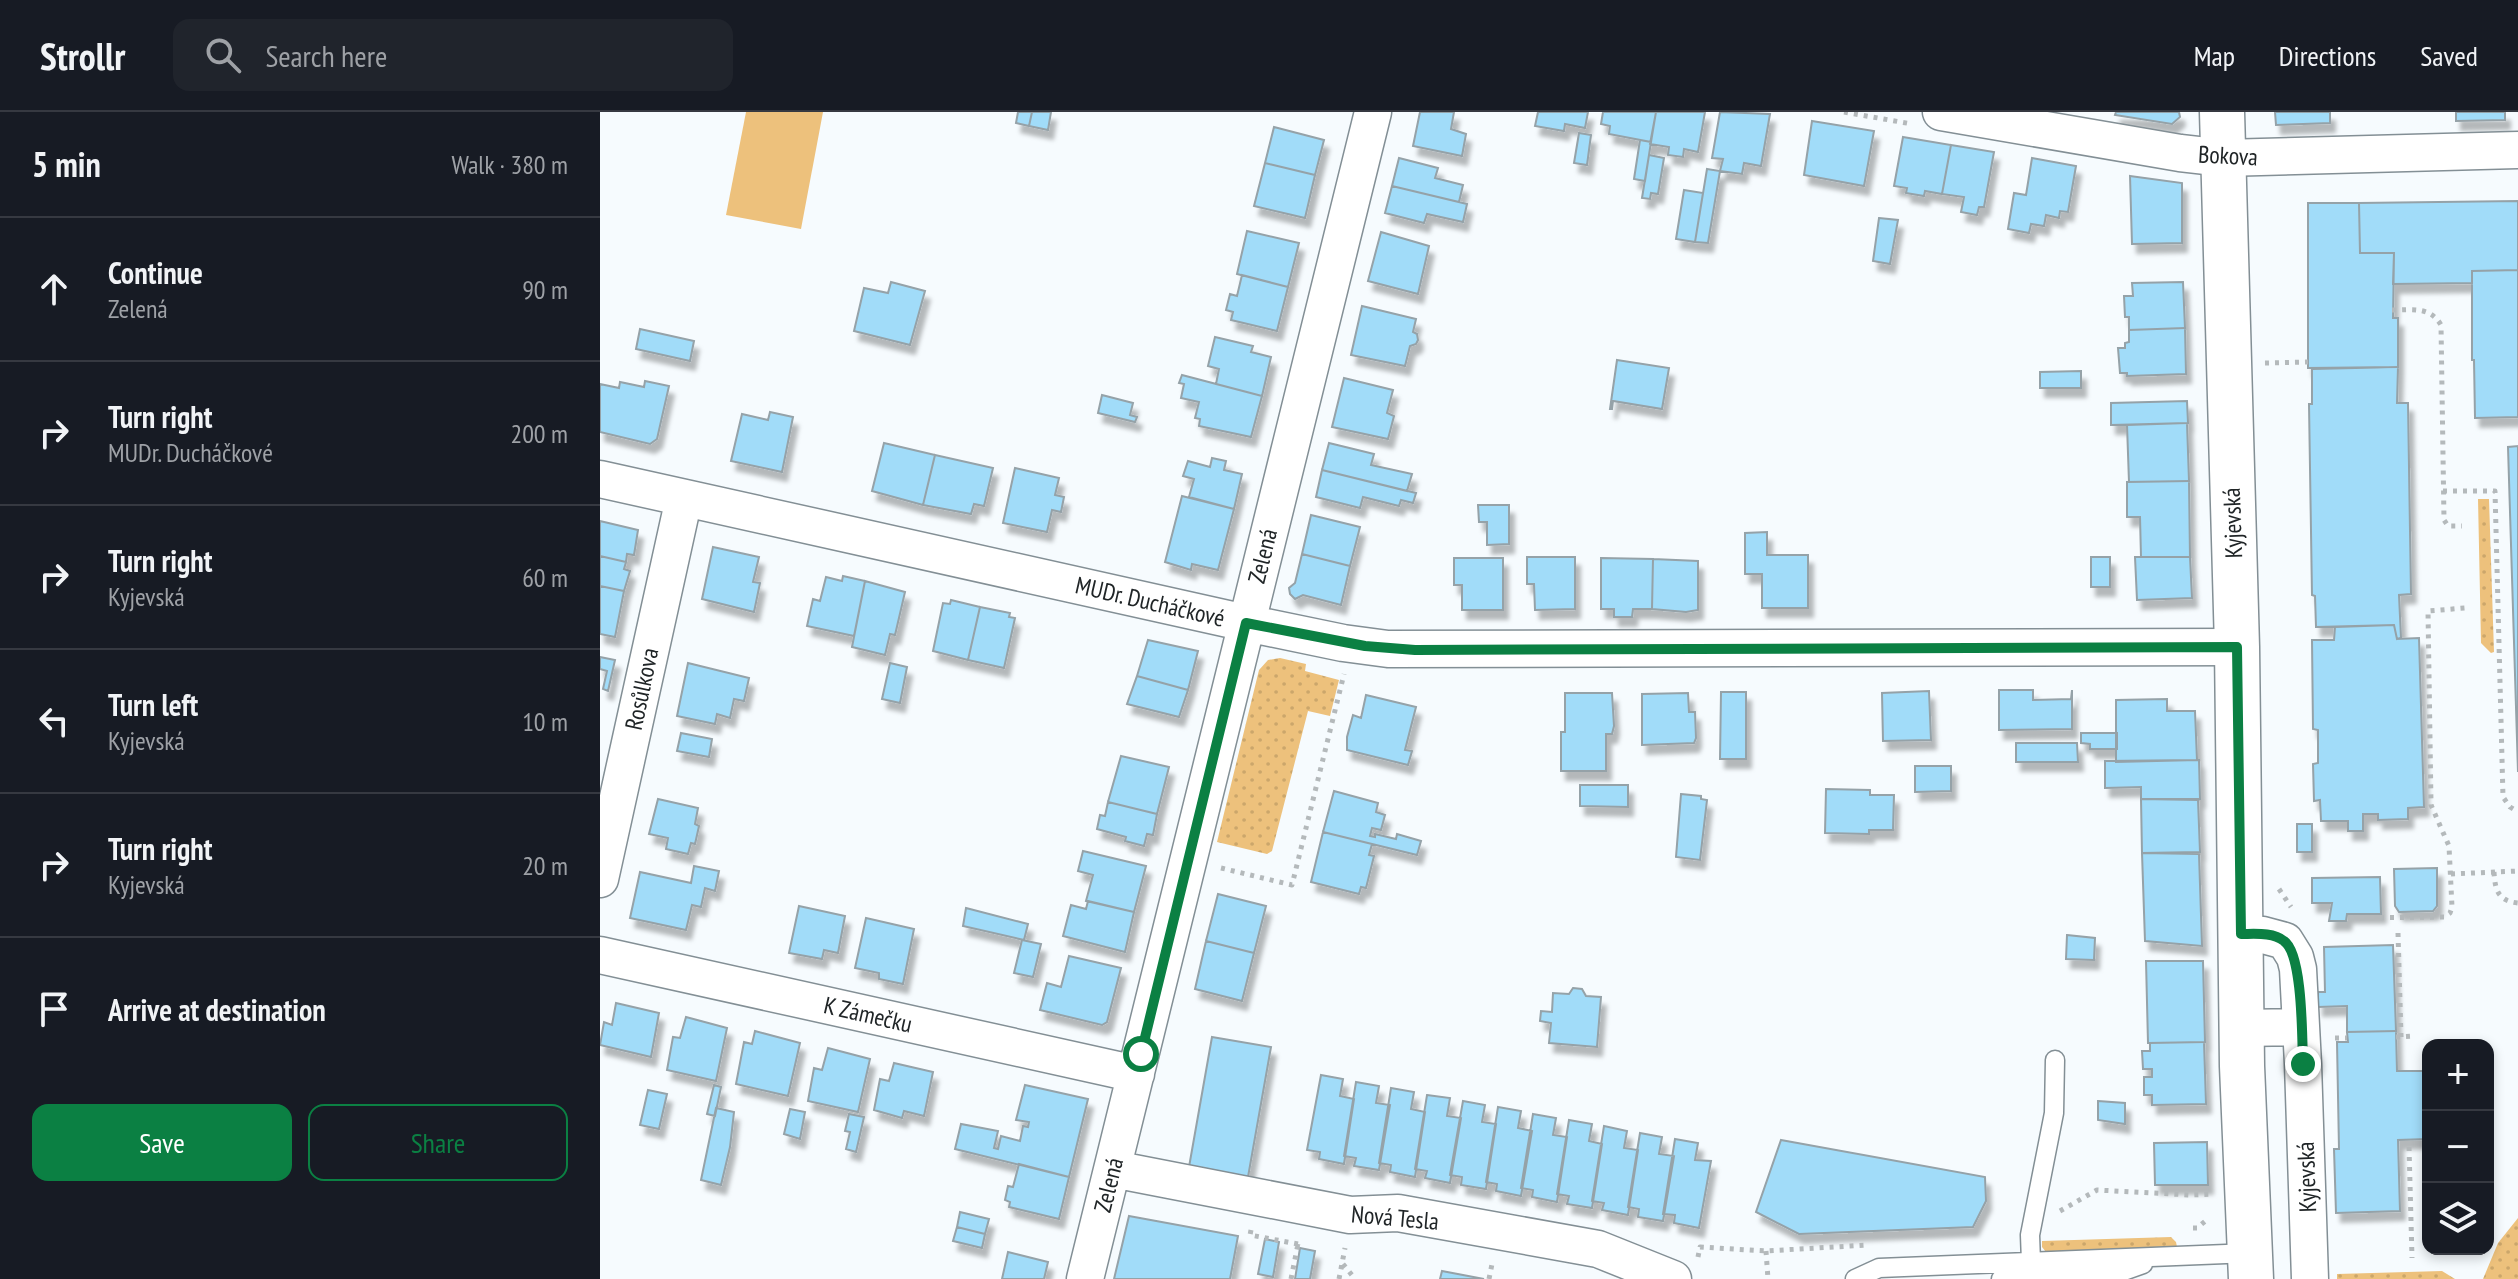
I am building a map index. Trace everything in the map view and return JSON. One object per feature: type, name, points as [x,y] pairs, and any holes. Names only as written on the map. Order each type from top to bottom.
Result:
[{"type":"street","name":"Zelená","points":[[1085,1279],[1373,112]]},
{"type":"street","name":"Bokova","points":[[1941,112],[2224,158],[2518,150]]},
{"type":"street","name":"Kyjevská","points":[[2222,112],[2237,647],[2241,1028],[2251,1266]]},
{"type":"street","name":"MUDr. Ducháčkové","points":[[600,479],[1246,623],[1365,646],[1415,650],[2237,647]]},
{"type":"street","name":"Rosůlkova","points":[[600,879],[684,498]]},
{"type":"street","name":"Kyjevská","points":[[2241,934],[2274,936],[2285,941],[2291,947],[2298,969],[2310,1279]]},
{"type":"street","name":"K Zámečku","points":[[600,955],[1136,1074]]},
{"type":"street","points":[[2241,1028],[2301,1027]]},
{"type":"street","name":"Nová Tesla","points":[[1113,1169],[1350,1215],[1398,1213],[1598,1249],[1673,1279]]},
{"type":"lane","points":[[2031,1262],[2030,1235],[2054,1113],[2055,1060]]},
{"type":"lane","points":[[1855,1279],[1879,1268],[2031,1262],[2156,1258],[2251,1266]]},
{"type":"lane","points":[[2001,1279],[2118,1273],[2156,1258]]},
{"type":"path","points":[[2392,310],[2426,310],[2441,325],[2445,524],[2462,526]]},
{"type":"path","points":[[2265,363],[2308,362]]},
{"type":"path","points":[[2443,491],[2495,491],[2502,786],[2506,803],[2518,812]]},
{"type":"path","points":[[2350,918],[2444,917],[2450,913],[2449,846],[2431,805],[2428,611],[2465,608]]},
{"type":"path","points":[[1209,865],[1292,885],[1345,670]]},
{"type":"path","points":[[2451,874],[2518,871]]},
{"type":"path","points":[[2494,872],[2498,894],[2504,900],[2518,903]]},
{"type":"path","points":[[2398,933],[2399,1037],[2414,1036]]},
{"type":"path","points":[[2409,1147],[2412,1258]]},
{"type":"path","points":[[2030,1235],[2045,1220],[2097,1190],[2190,1195],[2217,1193]]},
{"type":"path","points":[[1291,1279],[1298,1244]]},
{"type":"path","points":[[1700,1247],[1766,1251],[1768,1279]]},
{"type":"path","points":[[1342,1264],[1355,1279]]},
{"type":"shaded area","points":[[746,112],[823,112],[801,229],[726,215]]},
{"type":"shaded area","points":[[2478,499],[2489,499],[2494,652],[2491,653],[2481,643]]},
{"type":"shaded area","points":[[1280,658],[1306,664],[1305,671],[1339,680],[1330,716],[1308,711],[1272,851],[1267,854],[1217,842],[1259,670],[1268,660]]},
{"type":"shaded area","points":[[2518,1218],[2518,1279],[2483,1279],[2498,1243]]},
{"type":"shaded area","points":[[2171,1237],[2177,1247],[2046,1252],[2042,1247],[2042,1241]]},
{"type":"shaded area","points":[[2442,1271],[2455,1279],[2337,1279],[2337,1274]]},
{"type":"building","points":[[1018,112],[1032,112],[1029,126],[1016,123]]},
{"type":"building","points":[[1032,112],[1051,112],[1048,130],[1029,126]]},
{"type":"building","points":[[1420,112],[1454,112],[1451,129],[1466,134],[1462,156],[1413,146]]},
{"type":"building","points":[[1538,112],[1588,112],[1585,128],[1565,124],[1564,131],[1535,126]]},
{"type":"building","points":[[1603,112],[1656,112],[1651,142],[1609,134],[1610,126],[1601,124]]},
{"type":"building","points":[[1656,112],[1705,112],[1698,152],[1684,149],[1683,157],[1668,155],[1669,147],[1650,144]]},
{"type":"building","points":[[1720,112],[1770,114],[1761,166],[1744,163],[1742,174],[1720,171],[1723,159],[1712,158]]},
{"type":"building","points":[[2116,112],[2179,112],[2180,117],[2172,124],[2115,115]]},
{"type":"building","points":[[2275,112],[2330,112],[2330,123],[2276,125]]},
{"type":"building","points":[[2456,112],[2505,112],[2505,120],[2456,121]]},
{"type":"building","points":[[1812,121],[1874,131],[1864,186],[1804,175]]},
{"type":"building","points":[[1274,127],[1324,140],[1315,175],[1265,163]]},
{"type":"building","points":[[1579,133],[1591,135],[1587,165],[1574,163]]},
{"type":"building","points":[[1903,137],[1951,145],[1942,194],[1925,191],[1924,196],[1906,193],[1907,188],[1894,186]]},
{"type":"building","points":[[1640,140],[1651,142],[1645,181],[1634,179]]},
{"type":"building","points":[[1951,145],[1994,152],[1984,207],[1979,207],[1977,215],[1961,212],[1964,197],[1942,194]]},
{"type":"building","points":[[1649,155],[1664,158],[1658,194],[1651,193],[1650,199],[1642,198]]},
{"type":"building","points":[[1399,158],[1438,168],[1435,178],[1463,185],[1459,202],[1392,186]]},
{"type":"building","points":[[2032,158],[2076,166],[2068,212],[2060,211],[2059,218],[2046,215],[2044,226],[2031,224],[2029,233],[2008,229],[2014,193],[2026,195]]},
{"type":"building","points":[[1265,163],[1315,175],[1305,218],[1254,206]]},
{"type":"building","points":[[1707,169],[1720,171],[1708,243],[1695,242]]},
{"type":"building","points":[[2130,176],[2182,183],[2182,243],[2132,244]]},
{"type":"building","points":[[1392,186],[1467,204],[1463,222],[1427,214],[1424,223],[1385,213]]},
{"type":"building","points":[[1684,190],[1703,193],[1695,242],[1676,239]]},
{"type":"building","points":[[2518,201],[2518,270],[2472,271],[2472,283],[2393,284],[2394,253],[2360,253],[2359,203]]},
{"type":"building","points":[[2308,203],[2359,203],[2360,253],[2394,253],[2393,318],[2398,318],[2398,367],[2308,368]]},
{"type":"building","points":[[1879,218],[1898,220],[1890,264],[1873,261]]},
{"type":"building","points":[[1247,231],[1299,243],[1288,287],[1237,274]]},
{"type":"building","points":[[1381,232],[1429,246],[1418,294],[1368,281]]},
{"type":"building","points":[[2518,270],[2518,417],[2475,418],[2472,271]]},
{"type":"building","points":[[1242,275],[1288,287],[1277,331],[1231,320],[1233,312],[1226,310],[1230,294],[1237,296]]},
{"type":"building","points":[[891,282],[925,291],[910,345],[854,331],[864,288],[888,293]]},
{"type":"building","points":[[2183,282],[2185,328],[2129,330],[2124,296],[2133,296],[2132,283]]},
{"type":"building","points":[[1362,306],[1416,319],[1413,332],[1418,340],[1410,346],[1405,366],[1351,355]]},
{"type":"building","points":[[2185,328],[2186,374],[2127,376],[2127,373],[2120,373],[2118,348],[2125,348],[2125,343],[2129,342],[2129,330]]},
{"type":"building","points":[[640,329],[694,341],[690,361],[636,349]]},
{"type":"building","points":[[1215,337],[1253,346],[1251,352],[1271,357],[1262,396],[1216,384],[1219,369],[1208,366]]},
{"type":"building","points":[[1617,360],[1669,368],[1662,409],[1613,401],[1610,409]]},
{"type":"building","points":[[2398,367],[2397,403],[2408,403],[2411,594],[2399,595],[2401,638],[2397,639],[2394,625],[2316,627],[2315,596],[2312,595],[2309,404],[2312,404],[2312,369]]},
{"type":"building","points":[[2081,371],[2081,388],[2040,388],[2040,372]]},
{"type":"building","points":[[1182,375],[1262,396],[1251,437],[1199,426],[1200,419],[1195,418],[1199,402],[1181,398],[1184,384],[1179,383]]},
{"type":"building","points":[[1344,378],[1393,390],[1387,413],[1394,416],[1388,439],[1332,427]]},
{"type":"building","points":[[645,381],[669,386],[657,439],[650,444],[600,432],[600,384],[619,388],[620,382],[644,387]]},
{"type":"building","points":[[1102,395],[1133,403],[1130,415],[1137,417],[1135,422],[1098,413]]},
{"type":"building","points":[[2187,401],[2188,423],[2111,425],[2111,403]]},
{"type":"building","points":[[770,412],[793,417],[782,472],[731,461],[742,414],[768,420]]},
{"type":"building","points":[[2187,423],[2189,481],[2129,482],[2127,425]]},
{"type":"building","points":[[884,443],[935,455],[923,505],[872,491]]},
{"type":"building","points":[[1329,443],[1374,454],[1371,465],[1412,474],[1407,491],[1322,470]]},
{"type":"building","points":[[2518,446],[2518,772],[2508,447]]},
{"type":"building","points":[[935,455],[993,468],[984,506],[974,504],[971,514],[923,505]]},
{"type":"building","points":[[1212,458],[1226,461],[1224,470],[1242,474],[1234,509],[1189,497],[1194,479],[1183,476],[1188,461],[1210,467]]},
{"type":"building","points":[[1015,468],[1059,478],[1055,495],[1064,497],[1061,512],[1052,510],[1047,532],[1003,523]]},
{"type":"building","points":[[1322,470],[1416,493],[1413,503],[1401,500],[1399,506],[1363,497],[1360,508],[1316,497]]},
{"type":"building","points":[[2189,481],[2190,557],[2141,557],[2140,517],[2127,517],[2127,482]]},
{"type":"building","points":[[1182,496],[1234,509],[1218,570],[1192,564],[1191,570],[1165,562]]},
{"type":"building","points":[[1478,505],[1509,505],[1509,544],[1487,545],[1487,522],[1479,522]]},
{"type":"building","points":[[1311,515],[1360,527],[1350,566],[1302,554]]},
{"type":"building","points":[[600,521],[638,530],[634,555],[627,554],[626,562],[600,556]]},
{"type":"building","points":[[1767,532],[1767,555],[1808,555],[1808,608],[1762,608],[1762,574],[1745,574],[1745,533]]},
{"type":"building","points":[[713,547],[759,557],[753,582],[760,583],[754,612],[702,599]]},
{"type":"building","points":[[1302,554],[1350,566],[1341,605],[1303,595],[1295,599],[1290,594],[1289,588],[1295,583]]},
{"type":"building","points":[[600,556],[626,562],[624,569],[630,571],[624,591],[600,586]]},
{"type":"building","points":[[1527,557],[1575,557],[1575,609],[1535,610],[1534,584],[1527,584]]},
{"type":"building","points":[[2091,557],[2110,557],[2110,587],[2091,587]]},
{"type":"building","points":[[2135,557],[2190,557],[2192,598],[2137,600]]},
{"type":"building","points":[[1454,558],[1503,558],[1503,610],[1462,610],[1462,585],[1454,585]]},
{"type":"building","points":[[1601,558],[1653,559],[1652,609],[1633,609],[1632,617],[1614,617],[1614,609],[1601,609]]},
{"type":"building","points":[[1653,559],[1698,561],[1698,610],[1652,609]]},
{"type":"building","points":[[843,576],[865,581],[854,636],[807,626],[813,599],[820,601],[826,577],[842,581]]},
{"type":"building","points":[[865,581],[905,592],[895,635],[890,634],[885,655],[852,647]]},
{"type":"building","points":[[600,586],[624,591],[615,637],[600,634]]},
{"type":"building","points":[[951,600],[980,607],[968,660],[933,651],[943,603],[950,604]]},
{"type":"building","points":[[980,607],[1010,613],[1009,617],[1015,618],[1004,668],[968,660]]},
{"type":"building","points":[[2394,625],[2397,639],[2419,638],[2424,807],[2408,808],[2408,819],[2378,820],[2378,814],[2363,814],[2363,831],[2348,831],[2348,821],[2321,821],[2320,800],[2314,801],[2313,764],[2318,763],[2318,730],[2313,729],[2312,640],[2334,640],[2335,627]]},
{"type":"building","points":[[1148,640],[1198,651],[1188,690],[1137,676]]},
{"type":"building","points":[[600,657],[615,660],[608,691],[603,689],[607,671],[600,669]]},
{"type":"building","points":[[688,663],[749,678],[744,701],[734,699],[730,718],[717,714],[715,724],[677,716]]},
{"type":"building","points":[[890,663],[907,667],[900,703],[882,699]]},
{"type":"building","points":[[1137,676],[1188,690],[1179,717],[1127,704]]},
{"type":"building","points":[[1999,690],[2033,690],[2033,700],[2071,699],[2072,690],[2072,729],[1999,730]]},
{"type":"building","points":[[1929,691],[1931,740],[1883,741],[1882,693]]},
{"type":"building","points":[[1721,692],[1746,692],[1746,759],[1720,759]]},
{"type":"building","points":[[1565,693],[1612,693],[1614,726],[1612,734],[1606,734],[1606,771],[1561,771]]},
{"type":"building","points":[[1688,693],[1689,712],[1695,712],[1694,743],[1642,745],[1642,694]]},
{"type":"building","points":[[1366,695],[1416,707],[1405,750],[1412,751],[1408,765],[1347,750],[1353,715],[1361,718]]},
{"type":"building","points":[[2167,699],[2167,711],[2195,711],[2197,760],[2116,762],[2116,700]]},
{"type":"building","points":[[681,733],[712,739],[709,757],[677,751]]},
{"type":"building","points":[[2081,733],[2117,733],[2117,749],[2090,749],[2090,744],[2081,743]]},
{"type":"building","points":[[2016,743],[2077,743],[2078,762],[2016,762]]},
{"type":"building","points":[[1121,756],[1169,767],[1157,814],[1108,802]]},
{"type":"building","points":[[2199,760],[2200,799],[2141,799],[2141,787],[2105,788],[2105,761]]},
{"type":"building","points":[[1915,766],[1951,766],[1951,791],[1915,792]]},
{"type":"building","points":[[1580,785],[1628,785],[1628,807],[1580,806]]},
{"type":"building","points":[[1826,789],[1870,790],[1870,795],[1894,795],[1893,830],[1869,830],[1869,834],[1825,833]]},
{"type":"building","points":[[1334,791],[1378,803],[1376,812],[1385,815],[1381,830],[1372,828],[1370,836],[1375,837],[1375,834],[1396,839],[1397,834],[1421,841],[1417,855],[1323,832]]},
{"type":"building","points":[[1681,794],[1701,796],[1701,799],[1707,800],[1700,860],[1676,857]]},
{"type":"building","points":[[658,799],[698,808],[695,824],[699,826],[695,844],[691,843],[688,854],[666,849],[668,838],[649,834]]},
{"type":"building","points":[[2141,799],[2198,800],[2200,852],[2142,853]]},
{"type":"building","points":[[1108,802],[1157,814],[1153,835],[1147,834],[1144,846],[1097,829],[1100,815],[1105,816]]},
{"type":"building","points":[[2297,824],[2312,824],[2312,852],[2297,852]]},
{"type":"building","points":[[1323,832],[1372,844],[1369,855],[1374,856],[1366,888],[1361,887],[1359,894],[1311,882]]},
{"type":"building","points":[[1083,851],[1146,866],[1134,912],[1086,901],[1093,875],[1078,871]]},
{"type":"building","points":[[2142,853],[2199,854],[2202,946],[2145,941]]},
{"type":"building","points":[[694,866],[719,871],[715,891],[705,888],[701,907],[692,905],[686,930],[630,918],[640,872],[691,883]]},
{"type":"building","points":[[2437,868],[2437,906],[2433,911],[2399,912],[2395,906],[2394,869]]},
{"type":"building","points":[[2380,877],[2381,914],[2347,914],[2346,921],[2329,921],[2332,903],[2312,903],[2312,878]]},
{"type":"building","points":[[1218,894],[1266,906],[1254,953],[1206,941]]},
{"type":"building","points":[[1088,901],[1134,912],[1125,952],[1063,936],[1071,905],[1086,909]]},
{"type":"building","points":[[799,906],[845,916],[838,953],[824,950],[822,959],[789,953]]},
{"type":"building","points":[[966,908],[1028,924],[1024,940],[963,926]]},
{"type":"building","points":[[866,918],[914,929],[903,984],[879,979],[879,973],[855,968]]},
{"type":"building","points":[[2067,935],[2095,938],[2094,960],[2066,959]]},
{"type":"building","points":[[1022,940],[1041,944],[1033,977],[1014,973]]},
{"type":"building","points":[[1206,941],[1254,953],[1242,1001],[1195,989]]},
{"type":"building","points":[[2393,945],[2396,1031],[2347,1032],[2347,1006],[2318,1007],[2318,992],[2325,992],[2324,947]]},
{"type":"building","points":[[1069,956],[1121,968],[1107,1022],[1102,1025],[1040,1010],[1047,983],[1061,987]]},
{"type":"building","points":[[2146,961],[2203,961],[2205,1042],[2148,1043]]},
{"type":"building","points":[[1573,988],[1582,989],[1586,996],[1601,997],[1597,1047],[1549,1043],[1551,1023],[1540,1021],[1541,1011],[1552,1012],[1553,993],[1569,994]]},
{"type":"building","points":[[616,1003],[659,1013],[651,1057],[600,1045],[604,1022],[612,1025]]},
{"type":"building","points":[[686,1017],[727,1028],[716,1081],[667,1070],[673,1037],[680,1038]]},
{"type":"building","points":[[755,1031],[800,1043],[788,1096],[736,1084],[744,1042],[752,1044]]},
{"type":"building","points":[[2396,1031],[2397,1071],[2422,1071],[2422,1139],[2398,1140],[2400,1211],[2336,1213],[2334,1149],[2339,1149],[2337,1042],[2348,1042],[2347,1032]]},
{"type":"building","points":[[1212,1037],[1271,1047],[1248,1177],[1189,1167]]},
{"type":"building","points":[[2204,1042],[2206,1104],[2152,1105],[2152,1095],[2144,1095],[2144,1077],[2152,1077],[2152,1069],[2143,1069],[2142,1051],[2150,1051],[2150,1043]]},
{"type":"building","points":[[828,1048],[870,1059],[858,1112],[808,1101],[814,1068],[822,1070]]},
{"type":"building","points":[[894,1063],[933,1072],[924,1116],[904,1111],[902,1118],[874,1110],[880,1079],[889,1081]]},
{"type":"building","points":[[1321,1075],[1343,1079],[1340,1096],[1354,1099],[1344,1164],[1319,1159],[1320,1152],[1307,1150]]},
{"type":"building","points":[[1356,1082],[1379,1086],[1376,1103],[1390,1105],[1379,1170],[1354,1166],[1356,1158],[1344,1156]]},
{"type":"building","points":[[714,1085],[721,1087],[715,1116],[707,1114]]},
{"type":"building","points":[[1025,1085],[1088,1099],[1069,1177],[955,1149],[961,1124],[998,1131],[994,1148],[998,1149],[1001,1136],[1020,1141],[1023,1126],[1028,1127],[1029,1122],[1016,1120]]},
{"type":"building","points":[[1391,1088],[1414,1092],[1411,1109],[1425,1112],[1415,1177],[1390,1172],[1391,1165],[1379,1163]]},
{"type":"building","points":[[648,1090],[667,1094],[659,1129],[640,1125]]},
{"type":"building","points":[[1427,1095],[1450,1098],[1447,1116],[1461,1118],[1450,1183],[1425,1178],[1427,1171],[1415,1169]]},
{"type":"building","points":[[1463,1101],[1485,1105],[1482,1122],[1496,1124],[1486,1189],[1461,1185],[1462,1177],[1450,1175]]},
{"type":"building","points":[[2098,1101],[2125,1103],[2125,1124],[2098,1120]]},
{"type":"building","points":[[1498,1107],[1521,1111],[1518,1128],[1532,1131],[1521,1196],[1496,1191],[1497,1184],[1486,1182]]},
{"type":"building","points":[[716,1108],[734,1112],[721,1185],[701,1180]]},
{"type":"building","points":[[790,1109],[805,1112],[800,1139],[784,1134]]},
{"type":"building","points":[[849,1114],[864,1117],[856,1152],[846,1149],[850,1132],[845,1131]]},
{"type":"building","points":[[1533,1114],[1556,1118],[1553,1135],[1567,1137],[1557,1202],[1532,1197],[1533,1190],[1521,1188]]},
{"type":"building","points":[[1569,1120],[1592,1124],[1589,1141],[1602,1144],[1592,1208],[1567,1204],[1569,1196],[1557,1194]]},
{"type":"building","points":[[1604,1126],[1627,1131],[1624,1148],[1638,1150],[1628,1215],[1602,1210],[1604,1203],[1592,1201]]},
{"type":"building","points":[[1640,1133],[1662,1137],[1659,1154],[1674,1156],[1663,1221],[1638,1217],[1639,1209],[1628,1207]]},
{"type":"building","points":[[1675,1139],[1698,1143],[1695,1160],[1711,1161],[1699,1228],[1674,1223],[1675,1215],[1663,1214]]},
{"type":"building","points":[[1781,1140],[1985,1177],[1986,1201],[1973,1227],[1799,1234],[1756,1212]]},
{"type":"building","points":[[2207,1142],[2208,1185],[2155,1185],[2154,1143]]},
{"type":"building","points":[[1019,1164],[1069,1177],[1059,1219],[1009,1207],[1010,1202],[1005,1200],[1008,1186],[1013,1187]]},
{"type":"building","points":[[960,1212],[989,1219],[985,1234],[957,1227]]},
{"type":"building","points":[[1129,1216],[1238,1236],[1230,1279],[1114,1279]]},
{"type":"building","points":[[957,1227],[985,1234],[982,1248],[953,1241]]},
{"type":"building","points":[[1265,1239],[1279,1242],[1273,1277],[1258,1274]]},
{"type":"building","points":[[1300,1248],[1315,1251],[1310,1279],[1295,1279]]},
{"type":"building","points":[[1008,1252],[1048,1262],[1044,1279],[1002,1279]]},
{"type":"building","points":[[1442,1271],[1484,1279],[1440,1279]]},
{"type":"route","points":[[1141,1054],[1246,623],[1343,643],[1415,650],[2237,647],[2241,934],[2274,936],[2291,947],[2298,969],[2303,1064]]}]
